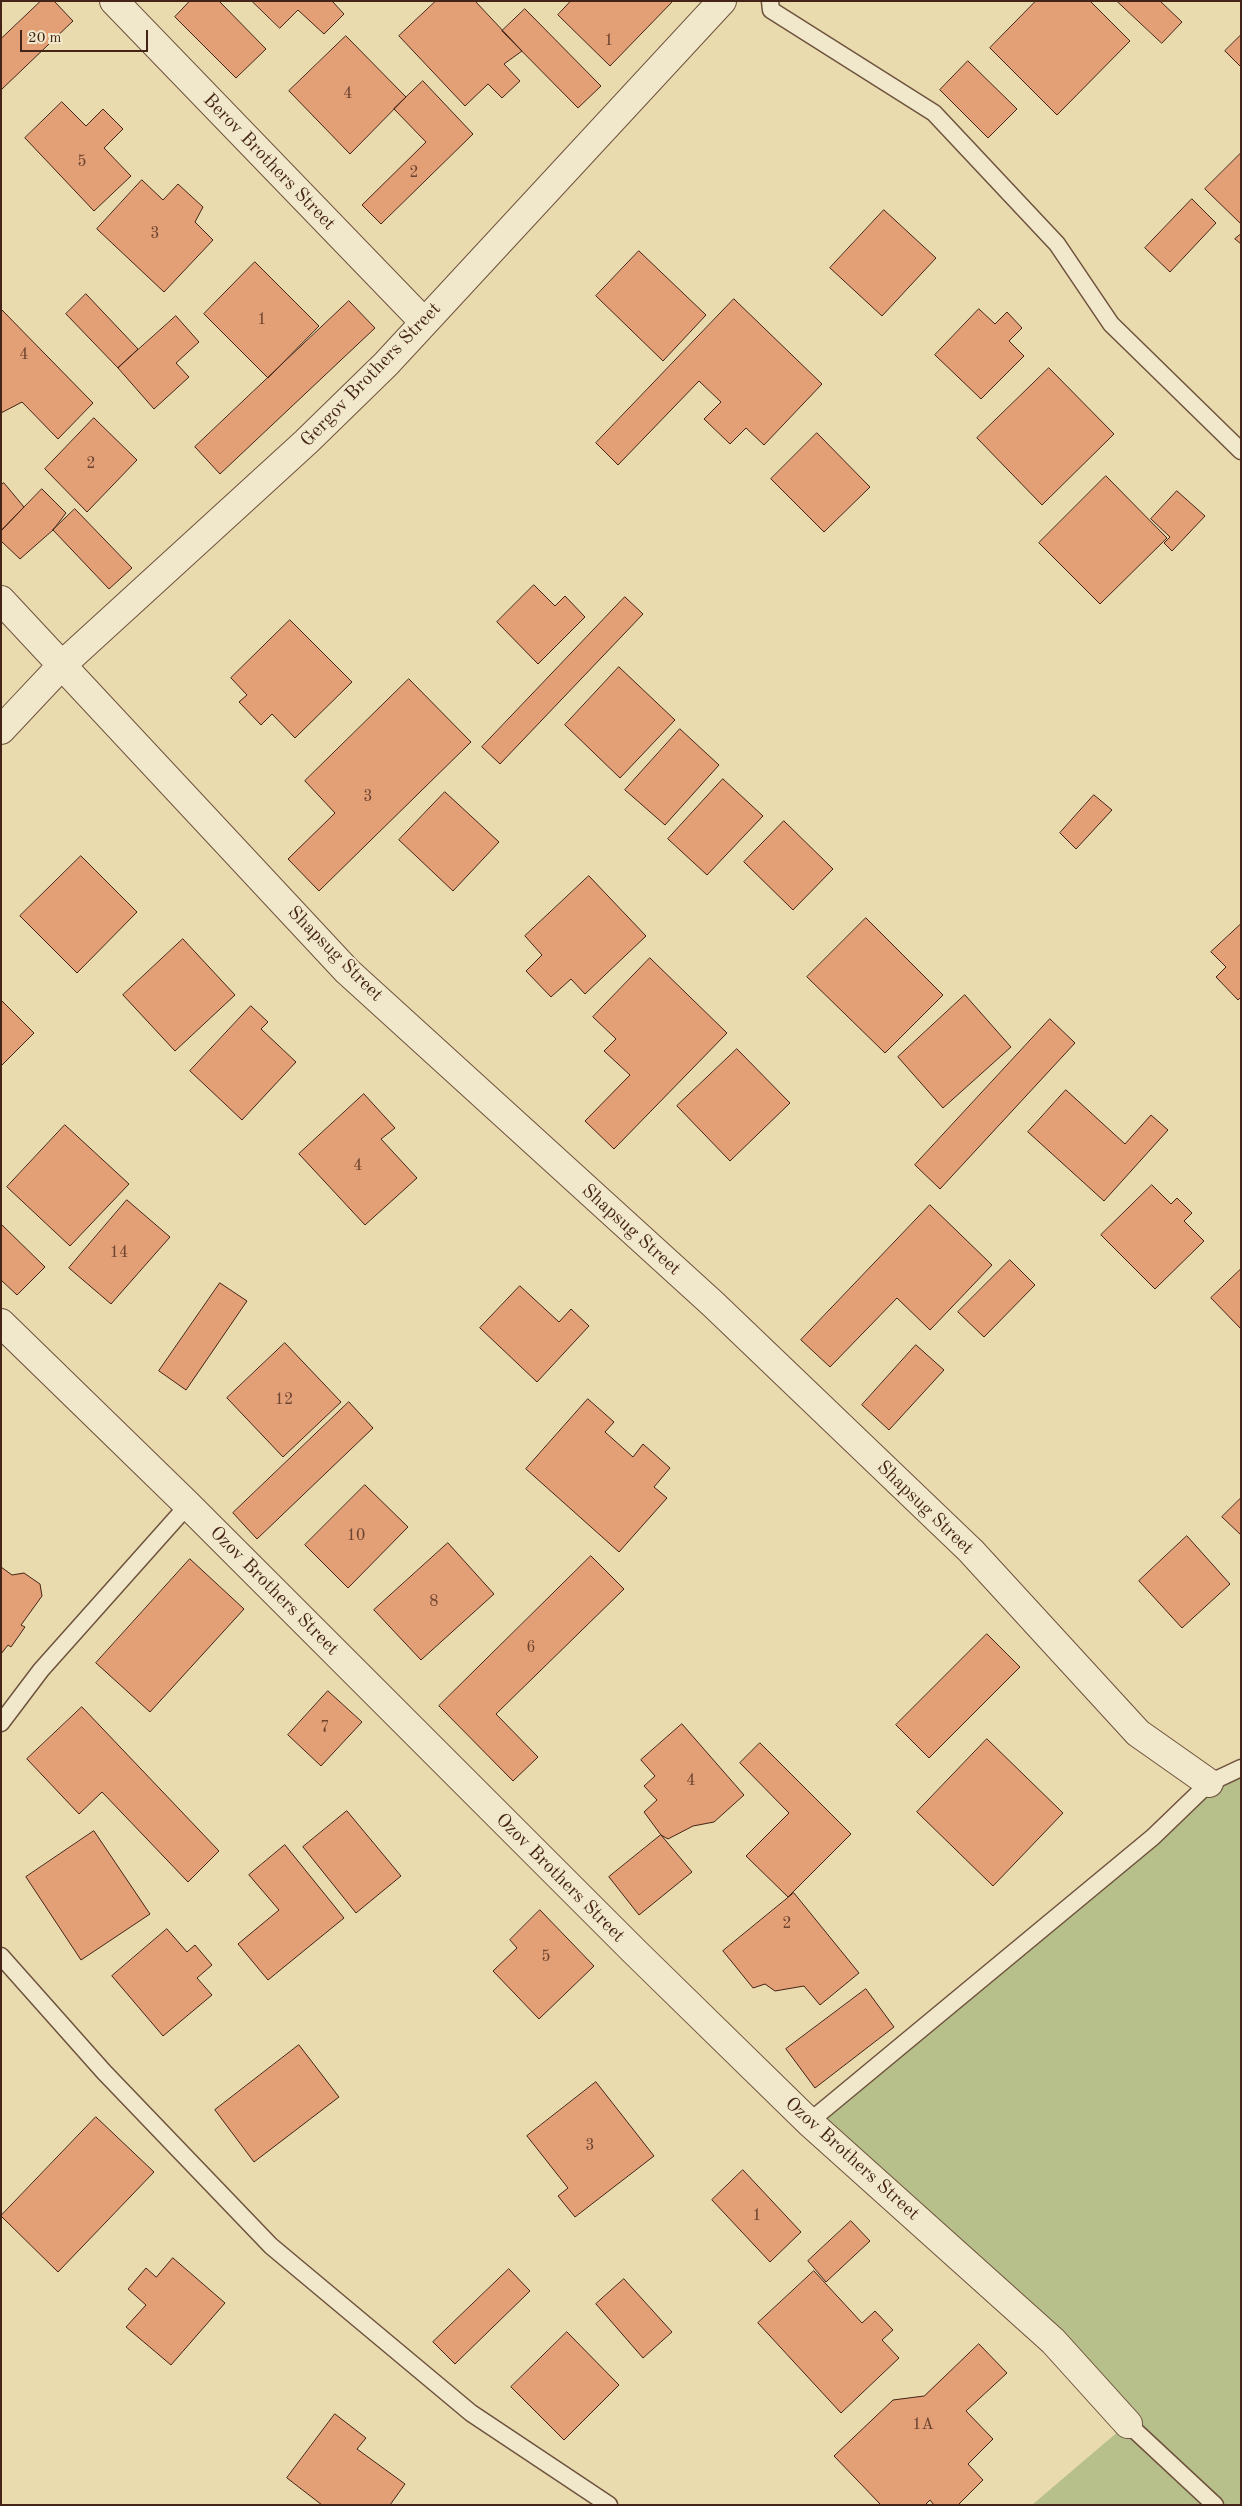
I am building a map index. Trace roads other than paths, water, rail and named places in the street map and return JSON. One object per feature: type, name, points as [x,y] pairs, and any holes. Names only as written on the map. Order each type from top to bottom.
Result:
[{"type":"street","name":"Berov Brothers Street","points":[[114,1],[424,322]]},
{"type":"street","name":"Gergov Brothers Street","points":[[1,730],[64,664],[306,442],[386,364],[722,1]]},
{"type":"street","name":"Shapsug Street","points":[[1,600],[64,664],[347,971],[713,1304],[964,1545],[1138,1733],[1209,1783]]},
{"type":"street","name":"Ozov Brothers Street","points":[[1,1323],[188,1505],[635,1952],[809,2122],[1053,2341],[1128,2424]]},
{"type":"lane","points":[[770,1],[771,10],[934,113],[1057,244],[1111,324],[1241,451]]},
{"type":"lane","points":[[1,1723],[41,1670],[188,1505]]},
{"type":"lane","points":[[809,2122],[1153,1837],[1209,1783],[1241,1768]]},
{"type":"lane","points":[[1,1956],[104,2072],[271,2246],[471,2413],[609,2505]]},
{"type":"lane","points":[[1128,2424],[1215,2505]]}]
